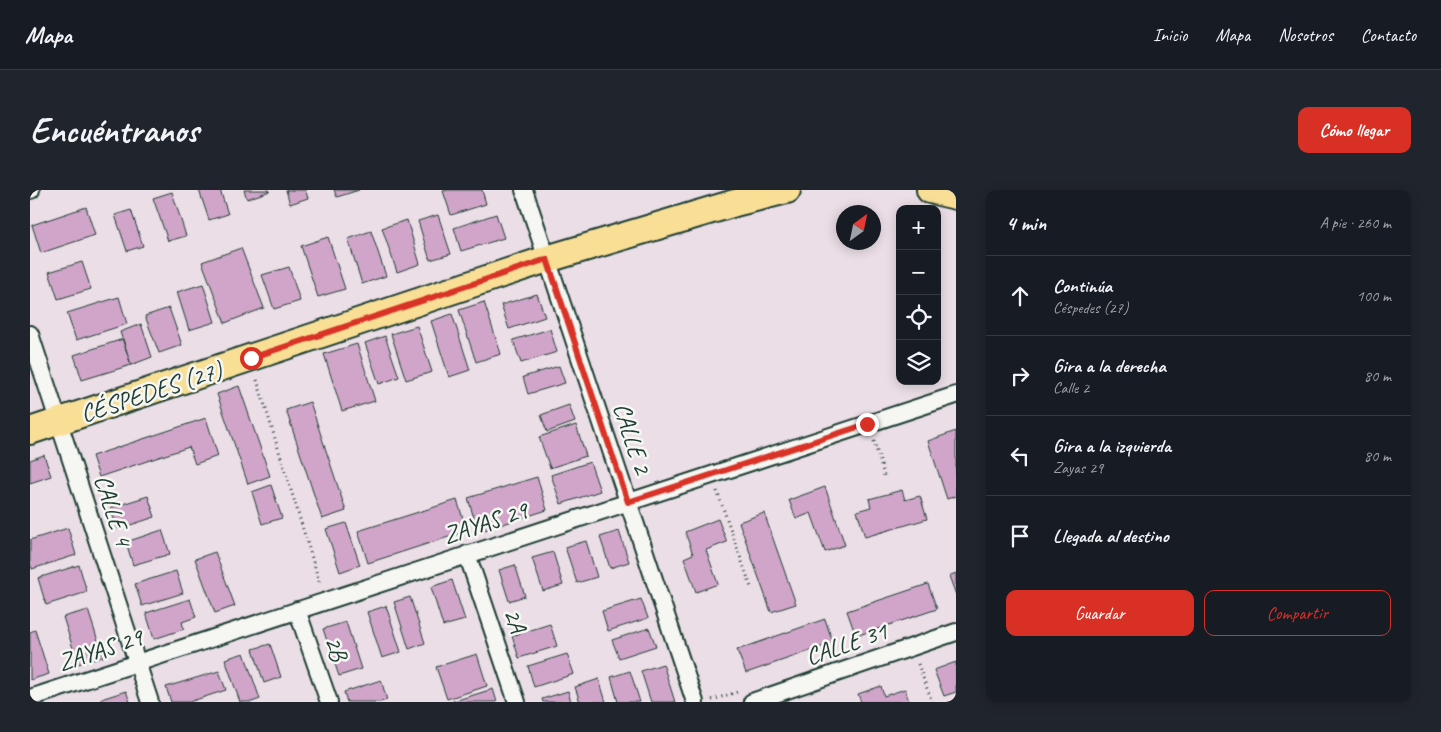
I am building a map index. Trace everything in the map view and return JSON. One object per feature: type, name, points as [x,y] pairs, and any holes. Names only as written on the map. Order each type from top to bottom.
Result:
[{"type":"main road","name":"CÉSPEDES (27)","points":[[30,430],[547,259],[735,203],[787,190]]},
{"type":"main road","points":[[930,190],[956,196]]},
{"type":"street","name":"CALLE 2","points":[[524,190],[695,702]]},
{"type":"street","name":"CALLE 4","points":[[30,334],[150,702]]},
{"type":"street","name":"ZAYAS 29","points":[[30,698],[956,395]]},
{"type":"street","name":"2A","points":[[467,554],[517,702]]},
{"type":"street","name":"2B","points":[[297,610],[329,702]]},
{"type":"street","name":"CALLE 31","points":[[752,702],[956,632]]},
{"type":"path","points":[[251,358],[326,602]]},
{"type":"path","points":[[867,424],[885,479]]},
{"type":"path","points":[[716,491],[752,590]]},
{"type":"path","points":[[912,647],[932,702]]},
{"type":"building","points":[[199,190],[220,190],[228,214],[209,220]]},
{"type":"building","points":[[244,190],[269,190],[270,191],[247,199]]},
{"type":"building","points":[[286,190],[305,190],[308,198],[290,204]]},
{"type":"building","points":[[334,190],[359,190],[337,197]]},
{"type":"building","points":[[482,190],[486,204],[451,215],[443,191]]},
{"type":"building","points":[[172,192],[186,236],[168,241],[153,198]]},
{"type":"building","points":[[86,207],[95,235],[41,253],[32,225]]},
{"type":"building","points":[[131,210],[143,246],[127,251],[115,215]]},
{"type":"building","points":[[496,214],[504,238],[461,251],[454,228]]},
{"type":"building","points":[[438,215],[451,254],[430,260],[418,221]]},
{"type":"building","points":[[407,220],[420,264],[397,272],[382,228]]},
{"type":"building","points":[[371,231],[386,276],[362,284],[348,239]]},
{"type":"building","points":[[328,237],[345,289],[318,297],[301,246]]},
{"type":"building","points":[[241,248],[264,308],[225,323],[202,262]]},
{"type":"building","points":[[82,262],[91,289],[58,299],[49,272]]},
{"type":"building","points":[[289,267],[300,301],[274,309],[262,275]]},
{"type":"building","points":[[203,284],[215,322],[189,330],[177,292]]},
{"type":"building","points":[[537,294],[545,317],[509,329],[501,305]]},
{"type":"building","points":[[119,297],[127,324],[76,340],[67,313]]},
{"type":"building","points":[[484,302],[501,354],[476,362],[459,310]]},
{"type":"building","points":[[169,308],[182,345],[159,353],[145,316]]},
{"type":"building","points":[[452,314],[470,370],[449,377],[431,321]]},
{"type":"building","points":[[141,324],[152,357],[131,365],[120,332]]},
{"type":"building","points":[[417,326],[432,372],[406,380],[391,334]]},
{"type":"building","points":[[550,329],[557,352],[521,363],[513,340]]},
{"type":"building","points":[[385,336],[399,377],[379,384],[365,343]]},
{"type":"building","points":[[123,339],[131,365],[82,380],[74,355]]},
{"type":"building","points":[[357,344],[375,401],[342,411],[324,354]]},
{"type":"building","points":[[559,366],[565,383],[528,394],[523,377]]},
{"type":"building","points":[[239,386],[270,476],[248,484],[217,394]]},
{"type":"building","points":[[310,402],[346,511],[322,519],[286,410]]},
{"type":"building","points":[[569,405],[575,422],[547,432],[541,415]]},
{"type":"building","points":[[206,418],[218,456],[195,464],[189,447],[99,477],[92,456]]},
{"type":"building","points":[[576,425],[586,456],[550,468],[539,437]]},
{"type":"building","points":[[956,431],[956,496],[947,499],[928,441]]},
{"type":"building","points":[[44,455],[51,476],[30,483],[30,460]]},
{"type":"building","points":[[590,462],[600,491],[561,504],[551,475]]},
{"type":"building","points":[[537,477],[547,510],[478,532],[468,498]]},
{"type":"building","points":[[271,485],[282,518],[262,524],[252,492]]},
{"type":"building","points":[[825,487],[845,545],[825,552],[811,513],[796,519],[789,500]]},
{"type":"building","points":[[902,490],[905,500],[920,496],[927,519],[865,537],[857,511],[871,507],[869,499]]},
{"type":"building","points":[[148,496],[155,517],[118,529],[110,508]]},
{"type":"building","points":[[457,500],[467,531],[368,563],[358,531]]},
{"type":"building","points":[[764,513],[796,604],[771,612],[739,522]]},
{"type":"building","points":[[718,519],[727,542],[706,550],[718,584],[696,592],[684,558],[693,554],[685,532]]},
{"type":"building","points":[[346,523],[360,565],[340,572],[326,529]]},
{"type":"building","points":[[68,528],[76,555],[32,569],[30,563],[30,540]]},
{"type":"building","points":[[162,530],[170,554],[133,565],[126,542]]},
{"type":"building","points":[[619,531],[629,562],[610,568],[600,537]]},
{"type":"building","points":[[586,541],[597,577],[577,583],[565,547]]},
{"type":"building","points":[[215,552],[235,606],[215,613],[195,559]]},
{"type":"building","points":[[553,552],[563,585],[543,591],[532,558]]},
{"type":"building","points":[[79,565],[87,592],[46,605],[38,578]]},
{"type":"building","points":[[515,565],[525,596],[509,601],[499,570]]},
{"type":"building","points":[[176,571],[183,593],[142,606],[135,584]]},
{"type":"building","points":[[956,573],[956,595],[949,576]]},
{"type":"building","points":[[452,580],[465,620],[443,626],[431,587]]},
{"type":"building","points":[[928,584],[937,609],[856,636],[847,611]]},
{"type":"building","points":[[410,597],[425,643],[409,649],[394,602]]},
{"type":"building","points":[[190,599],[196,617],[182,622],[184,629],[154,639],[146,613]]},
{"type":"building","points":[[641,599],[648,618],[608,631],[602,611]]},
{"type":"building","points":[[386,606],[401,652],[382,658],[367,612]]},
{"type":"building","points":[[88,610],[103,657],[78,664],[63,617]]},
{"type":"building","points":[[825,619],[833,643],[746,673],[737,650]]},
{"type":"building","points":[[346,622],[361,669],[339,676],[323,629]]},
{"type":"building","points":[[550,624],[557,646],[519,658],[512,636]]},
{"type":"building","points":[[649,628],[656,646],[619,658],[612,640]]},
{"type":"building","points":[[35,630],[49,674],[30,680],[30,632]]},
{"type":"building","points":[[270,644],[281,677],[264,683],[253,649]]},
{"type":"building","points":[[244,653],[260,699],[252,702],[240,702],[225,659]]},
{"type":"building","points":[[477,654],[487,686],[447,699],[436,667]]},
{"type":"building","points":[[567,654],[574,674],[534,687],[528,666]]},
{"type":"building","points":[[956,662],[956,692],[944,696],[934,670]]},
{"type":"building","points":[[663,664],[675,702],[651,702],[641,671]]},
{"type":"building","points":[[219,671],[226,690],[189,702],[171,702],[166,687]]},
{"type":"building","points":[[630,671],[640,702],[618,702],[611,677]]},
{"type":"building","points":[[599,679],[606,702],[580,702],[575,687]]},
{"type":"building","points":[[381,680],[387,700],[380,702],[347,702],[344,692]]},
{"type":"building","points":[[881,686],[884,696],[905,689],[909,702],[861,702],[858,694]]},
{"type":"building","points":[[493,689],[497,702],[451,702]]},
{"type":"building","points":[[126,691],[130,702],[101,702],[101,699]]},
{"type":"building","points":[[568,691],[571,702],[543,702],[542,699]]},
{"type":"route","points":[[251,358],[547,259],[628,502],[867,424]]}]
